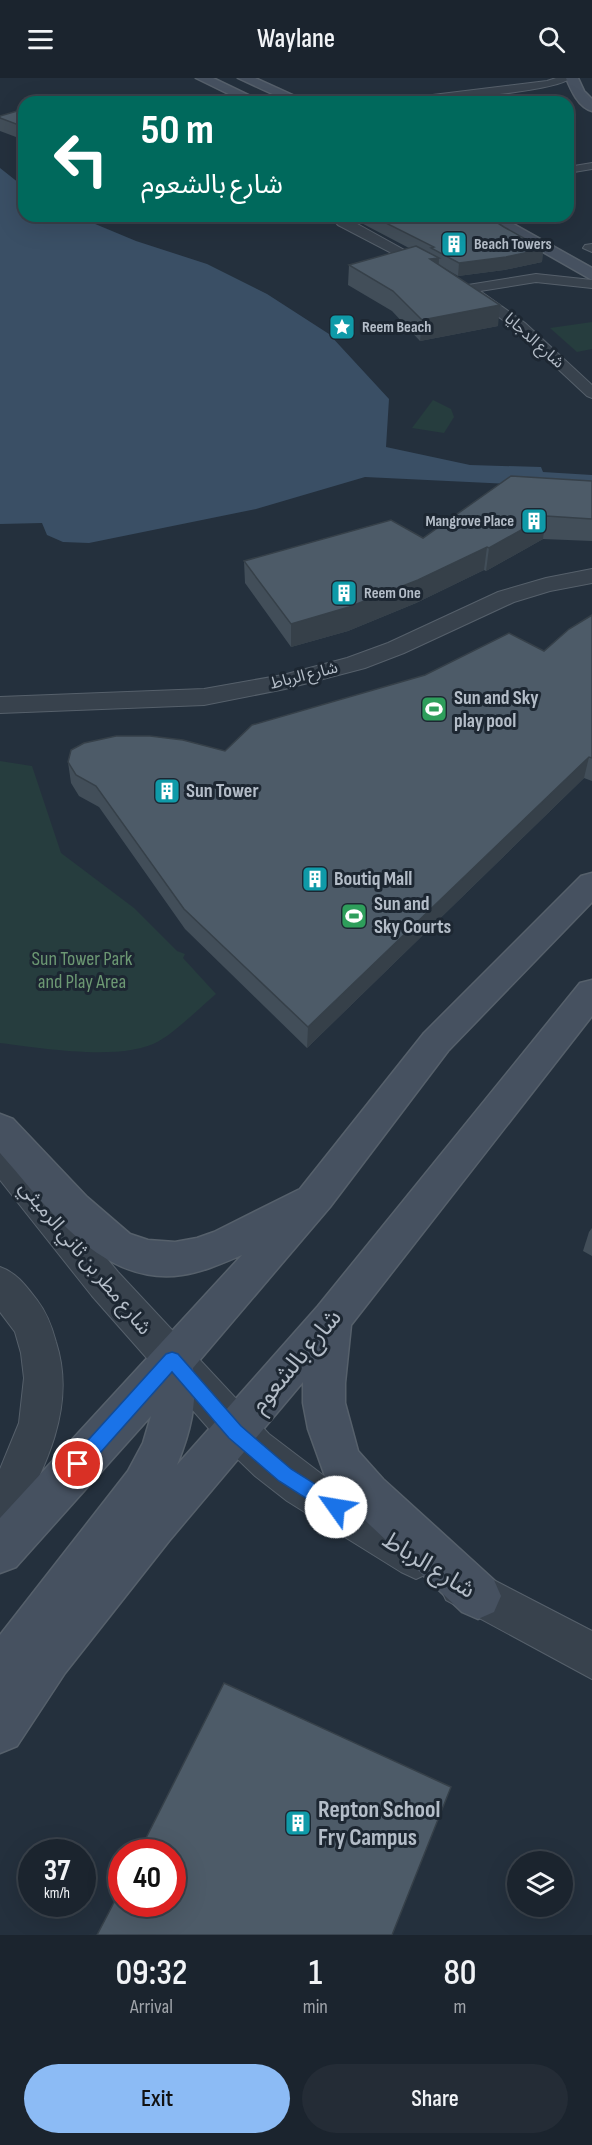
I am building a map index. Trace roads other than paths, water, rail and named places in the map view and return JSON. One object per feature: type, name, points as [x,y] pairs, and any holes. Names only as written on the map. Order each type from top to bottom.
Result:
[{"type":"main road","points":[[202,78],[242,96]]},
{"type":"main road","points":[[572,78],[573,84],[589,105]]},
{"type":"main road","points":[[248,79],[287,96]]},
{"type":"main road","points":[[499,222],[588,271]]},
{"type":"main road","points":[[572,239],[591,249]]},
{"type":"main road","points":[[0,1551],[205,1326],[317,1196],[436,1042],[592,883]]},
{"type":"main road","name":"شارع بالشعوم","points":[[0,1729],[48,1656],[153,1525],[332,1319],[592,992]]},
{"type":"main road","points":[[0,1129],[96,1229],[118,1247],[142,1256],[184,1258],[205,1251],[246,1234],[317,1196]]},
{"type":"main road","points":[[332,1319],[324,1383],[324,1403],[329,1429],[342,1464],[368,1494],[478,1596]]},
{"type":"main road","points":[[0,1674],[156,1466],[166,1445],[176,1401],[172,1360]]},
{"type":"street","points":[[449,96],[548,84],[566,78]]},
{"type":"street","points":[[480,96],[514,92],[552,93]]},
{"type":"street","points":[[574,99],[589,105]]},
{"type":"street","points":[[574,162],[592,160]]},
{"type":"street","points":[[574,169],[592,166]]},
{"type":"street","points":[[342,222],[441,274]]},
{"type":"street","points":[[464,287],[540,270],[548,261],[546,248]]},
{"type":"street","points":[[464,287],[536,278],[592,284]]},
{"type":"street","name":"شارع الدجايا","points":[[464,287],[520,326],[592,393]]},
{"type":"street","name":"شارع الدجايا","points":[[576,379],[592,386]]},
{"type":"street","name":"شارع الرباط","points":[[0,705],[204,697],[285,682],[356,663],[506,597],[546,585],[592,576]]},
{"type":"street","name":"شارع مطر بن ثاني الرميثي","points":[[0,1154],[57,1228],[135,1321],[172,1360]]},
{"type":"street","points":[[0,1284],[33,1326],[46,1388],[38,1432],[17,1480],[0,1510]]},
{"type":"street","name":"شارع الرباط","points":[[172,1360],[235,1432],[285,1475],[478,1596],[592,1656]]},
{"type":"water","points":[[0,168],[18,182],[18,222],[90,222],[136,241],[207,264],[267,294],[329,334],[389,399],[386,447],[470,465],[541,467],[543,472],[592,475],[592,488],[365,477],[256,509],[89,543],[63,542],[47,535],[42,523],[0,524]]},
{"type":"place","name":"Beach Towers","points":[[454,244]]},
{"type":"place","name":"Reem Beach","points":[[342,327]]},
{"type":"place","name":"Mangrove Place","points":[[534,521]]},
{"type":"place","name":"Reem One","points":[[344,593]]},
{"type":"place","name":"Sun and Sky play pool","points":[[434,709]]},
{"type":"place","name":"Sun Tower","points":[[167,791]]},
{"type":"place","name":"Boutiq Mall","points":[[315,879]]},
{"type":"place","name":"Sun and Sky Courts","points":[[354,916]]},
{"type":"place","name":"Repton School Fry Campus","points":[[298,1823]]},
{"type":"park label","name":"Sun Tower Park and Play Area","points":[[82,970]]}]
